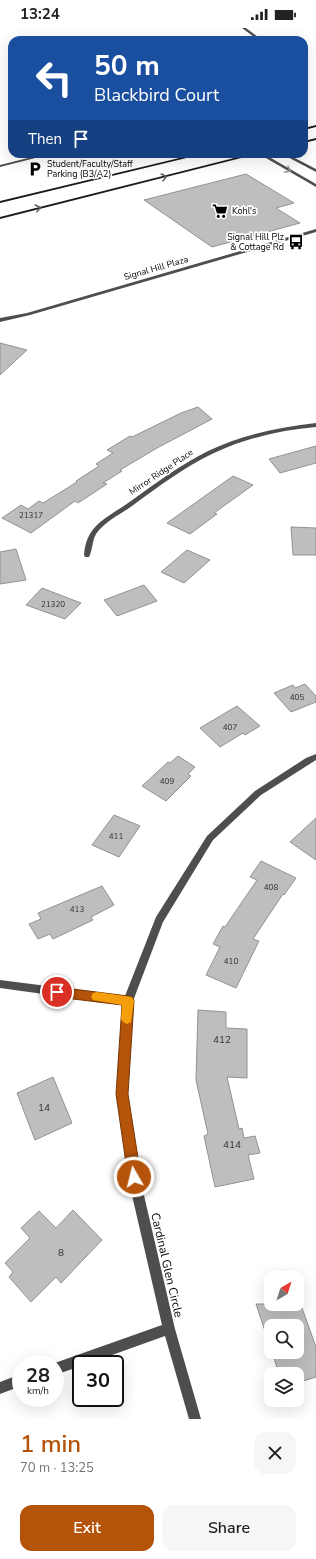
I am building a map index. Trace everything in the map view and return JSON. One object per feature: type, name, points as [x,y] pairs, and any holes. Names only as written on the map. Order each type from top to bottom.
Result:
[{"type":"main road","points":[[0,202],[184,158]]},
{"type":"main road","points":[[0,218],[239,158]]},
{"type":"street","points":[[244,28],[255,36]]},
{"type":"street","points":[[0,166],[33,158]]},
{"type":"street","points":[[268,158],[316,186]]},
{"type":"street","points":[[292,158],[316,171]]},
{"type":"street","name":"Signal Hill Plaza","points":[[0,320],[28,314],[316,230]]},
{"type":"street","name":"Mirror Ridge Place","points":[[87,555],[88,545],[94,532],[105,522],[174,473],[198,458],[241,440],[265,433],[316,425]]},
{"type":"street","name":"Cardinal Glen Circle","points":[[195,1419],[169,1329],[137,1191],[122,1094],[128,1001],[159,920],[210,838],[258,794],[309,760],[316,757]]},
{"type":"street","points":[[0,984],[128,1001]]},
{"type":"street","points":[[64,1365],[169,1329]]},
{"type":"street","points":[[0,1388],[12,1383]]},
{"type":"building","name":"Kohl's","points":[[246,174],[294,203],[276,208],[300,223],[212,247],[144,200]]},
{"type":"building","points":[[0,343],[27,350],[0,375]]},
{"type":"building","points":[[198,407],[212,419],[157,448],[120,470],[122,471],[103,483],[107,484],[78,503],[75,501],[31,533],[2,518],[21,505],[28,509],[39,501],[43,503],[77,482],[76,481],[99,466],[96,464],[113,453],[107,450],[130,436],[132,437],[181,413]]},
{"type":"building","points":[[316,446],[316,463],[280,473],[269,459]]},
{"type":"building","points":[[233,476],[253,485],[214,513],[217,514],[190,534],[167,523]]},
{"type":"building","points":[[291,527],[316,528],[316,555],[293,555]]},
{"type":"building","points":[[16,549],[26,580],[0,584],[0,552]]},
{"type":"building","points":[[187,550],[210,560],[184,583],[161,572]]},
{"type":"building","points":[[144,585],[157,601],[117,616],[104,600]]},
{"type":"building","points":[[42,588],[81,603],[65,619],[26,605]]},
{"type":"building","points":[[305,684],[316,696],[316,702],[291,712],[274,693],[293,685],[295,688]]},
{"type":"building","points":[[237,706],[260,726],[245,735],[243,733],[220,747],[200,728]]},
{"type":"building","points":[[178,756],[195,767],[188,774],[191,776],[166,801],[142,786],[168,762],[170,763]]},
{"type":"building","points":[[114,815],[140,826],[119,857],[92,845]]},
{"type":"building","points":[[316,818],[316,860],[290,842]]},
{"type":"building","points":[[261,861],[296,878],[284,895],[283,894],[253,939],[259,941],[236,988],[206,975],[220,947],[213,944],[223,926],[225,927],[257,880],[250,877]]},
{"type":"building","points":[[102,886],[114,905],[91,917],[93,920],[53,939],[50,934],[38,939],[29,924],[41,919],[38,913]]},
{"type":"building","points":[[198,1010],[226,1012],[226,1028],[247,1029],[247,1078],[227,1077],[239,1129],[242,1128],[244,1138],[255,1136],[260,1153],[248,1155],[254,1179],[215,1187],[204,1136],[208,1134],[196,1080]]},
{"type":"building","points":[[53,1077],[72,1123],[35,1140],[17,1093]]},
{"type":"building","points":[[73,1210],[102,1240],[61,1283],[56,1277],[31,1302],[9,1277],[13,1272],[5,1263],[30,1238],[21,1228],[39,1211],[56,1228]]},
{"type":"building","points":[[256,1304],[264,1304],[264,1311],[303,1311],[316,1347],[316,1377],[304,1381],[304,1367],[277,1367],[274,1359],[304,1359],[304,1319],[264,1319],[264,1328]]},
{"type":"slow traffic","points":[[97,997],[128,1001],[127,1019]]},
{"type":"place","name":"Student/Faculty/Staff Parking (B3/A2)","points":[[35,169]]},
{"type":"place","name":"Kohl's","points":[[220,211]]},
{"type":"place","name":"Signal Hill Plz & Cottage Rd","points":[[296,242]]},
{"type":"route","points":[[57,992],[128,1001],[122,1094],[134,1177]]}]
